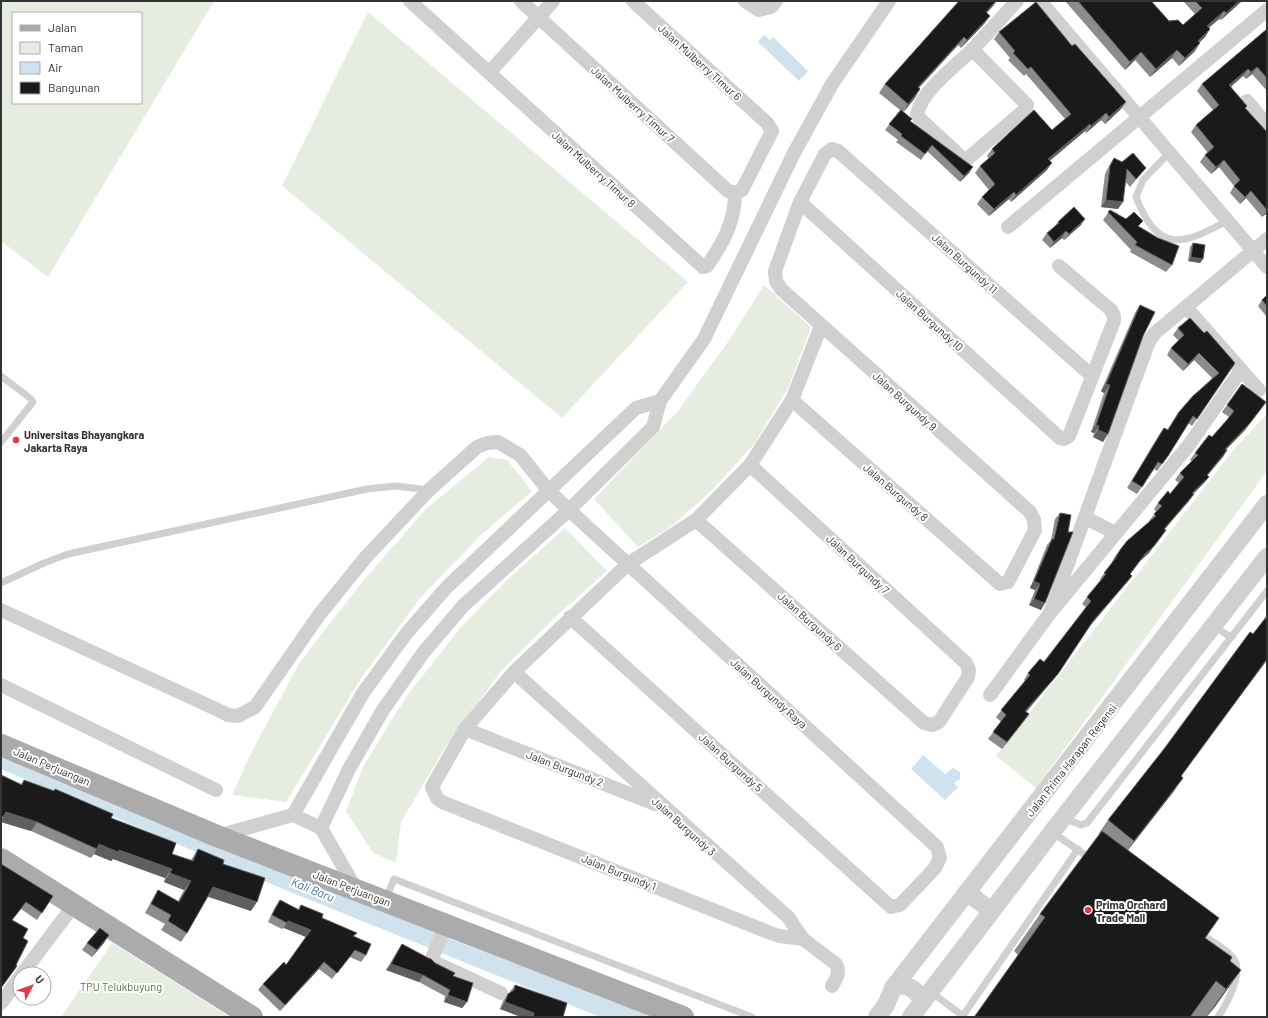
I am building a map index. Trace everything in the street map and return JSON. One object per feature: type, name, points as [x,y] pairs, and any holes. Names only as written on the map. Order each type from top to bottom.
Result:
[{"type":"main road","name":"Jalan Perjuangan","points":[[1,745],[217,836],[386,901],[445,928],[683,1017]]},
{"type":"main road","points":[[1,859],[252,1017]]},
{"type":"street","name":"Jalan Mulberry Timur 8","points":[[410,1],[700,265],[707,266],[726,235],[735,209],[732,192]]},
{"type":"street","name":"Jalan Mulberry Timur 7","points":[[521,1],[732,192]]},
{"type":"street","points":[[489,73],[553,1]]},
{"type":"street","name":"Jalan Mulberry Timur 6","points":[[633,1],[768,123],[772,131],[742,190],[732,192]]},
{"type":"street","points":[[747,3],[759,10],[771,7],[776,1]]},
{"type":"street","points":[[321,828],[349,769],[383,710],[423,654],[463,606],[569,510],[653,427],[660,402],[704,339],[794,153],[832,84],[890,1]]},
{"type":"street","points":[[972,50],[1027,105],[1026,109],[975,153],[964,160],[920,119],[917,114],[918,107],[933,88],[972,50],[1017,1]]},
{"type":"street","points":[[1040,1],[1267,267]]},
{"type":"street","points":[[1008,227],[1267,10]]},
{"type":"street","points":[[1247,101],[1267,125]]},
{"type":"street","name":"Jalan Burgundy 11","points":[[800,202],[825,154],[832,149],[838,150],[1092,376]]},
{"type":"street","name":"Jalan Burgundy 9","points":[[800,202],[775,271],[776,281],[781,289],[1030,512],[1034,520],[1035,530],[1008,582],[1000,584]]},
{"type":"street","name":"Jalan Burgundy 10","points":[[800,202],[1060,438],[1069,436],[1092,376]]},
{"type":"street","points":[[1050,613],[1086,518],[1103,465],[1149,340],[1267,239]]},
{"type":"street","points":[[1059,266],[1111,310],[1114,316],[1114,321],[1092,376]]},
{"type":"street","points":[[1186,307],[1259,390]]},
{"type":"street","points":[[466,729],[514,672],[570,617],[628,564],[696,520],[750,466],[792,400],[821,326]]},
{"type":"street","points":[[990,695],[1050,613],[1189,445],[1217,408],[1241,370]]},
{"type":"street","name":"Jalan Burgundy 8","points":[[792,400],[1000,584]]},
{"type":"street","points":[[293,814],[363,693],[406,634],[446,588],[636,408],[660,402]]},
{"type":"street","name":"Jalan Burgundy Raya","points":[[1,610],[228,715],[238,716],[255,707],[328,603],[366,557],[429,490],[477,447],[487,443],[498,442],[520,455],[549,490],[569,510],[937,847],[940,858],[935,868],[900,905],[891,907]]},
{"type":"street","name":"Jalan Burgundy 7","points":[[750,466],[966,663],[969,670],[968,677],[939,722],[932,725],[924,723]]},
{"type":"street","name":"Jalan Prima Harapan Regensi","points":[[885,1013],[893,988],[1064,769],[1267,504]]},
{"type":"street","points":[[1086,518],[1116,533]]},
{"type":"street","name":"Jalan Burgundy 6","points":[[696,520],[924,723]]},
{"type":"street","points":[[911,1017],[1086,788],[1267,557]]},
{"type":"street","name":"Jalan Burgundy 5","points":[[570,617],[891,907]]},
{"type":"street","name":"Jalan Burgundy 3","points":[[514,672],[788,917],[803,939],[836,964],[838,973],[832,986]]},
{"type":"street","points":[[1,685],[216,790]]},
{"type":"street","name":"Jalan Burgundy 1","points":[[466,729],[434,782],[432,787],[437,798],[450,805],[768,932],[779,936],[803,939]]},
{"type":"street","name":"Jalan Burgundy 2","points":[[466,729],[664,807]]},
{"type":"street","points":[[1064,769],[1086,788]]},
{"type":"street","points":[[217,836],[293,814],[321,828],[356,889]]},
{"type":"street","points":[[967,892],[991,911]]},
{"type":"street","points":[[28,966],[74,905]]},
{"type":"street","points":[[445,928],[433,956],[433,959],[437,964],[501,993]]},
{"type":"street","points":[[893,988],[903,985],[926,996]]},
{"type":"street","points":[[1,1003],[12,988]]},
{"type":"lane","points":[[1170,153],[1143,180],[1136,197],[1143,214],[1155,231],[1170,240],[1183,239],[1206,232],[1227,221]]},
{"type":"lane","points":[[1,376],[30,398],[33,402],[1,442]]},
{"type":"lane","points":[[1,583],[44,562],[68,554],[366,490],[396,486],[429,490]]},
{"type":"lane","points":[[1063,818],[1081,825],[1087,823],[1267,590]]},
{"type":"lane","points":[[1213,626],[1231,638]]},
{"type":"lane","points":[[1052,832],[1097,863]]},
{"type":"lane","points":[[926,996],[963,1016],[1078,849]]},
{"type":"lane","points":[[386,901],[394,879],[752,1017]]},
{"type":"lane","points":[[1194,929],[1235,960],[1236,967],[1233,988],[1229,1001],[1218,1017]]},
{"type":"green space","points":[[1,1],[214,1],[48,277],[1,241]]},
{"type":"green space","points":[[368,12],[688,282],[562,418],[282,186]]},
{"type":"green space","points":[[764,285],[811,327],[788,388],[755,443],[709,493],[669,528],[638,547],[594,499],[677,412],[730,339]]},
{"type":"green space","points":[[1267,414],[1267,471],[1036,788],[996,756],[1235,448]]},
{"type":"green space","points":[[489,457],[507,460],[532,491],[481,535],[420,598],[360,680],[286,802],[232,795],[253,749],[300,662],[362,582],[428,507]]},
{"type":"green space","points":[[565,528],[607,571],[554,618],[501,671],[445,748],[401,822],[396,863],[373,853],[346,811],[364,765],[406,697],[461,627],[505,582]]},
{"type":"green space","name":"TPU Telukbuyung","points":[[112,943],[230,1017],[61,1017]]},
{"type":"water","points":[[764,35],[770,40],[773,37],[808,71],[799,81],[758,42]]},
{"type":"water","name":"Kali Baru","points":[[1,753],[188,832],[458,942],[658,1017],[600,1017],[288,891],[1,769]]},
{"type":"water","points":[[923,755],[946,775],[947,772],[953,768],[960,772],[960,779],[954,783],[958,787],[945,800],[911,769]]},
{"type":"building","points":[[959,1],[996,1],[986,12],[990,16],[967,40],[964,37],[918,87],[920,89],[908,104],[885,84]]},
{"type":"building","points":[[1078,1],[1151,1],[1169,21],[1178,20],[1183,25],[1202,8],[1195,1],[1239,1],[1226,13],[1224,11],[1207,26],[1210,29],[1198,41],[1200,43],[1185,58],[1177,50],[1156,69],[1141,52],[1130,62]]},
{"type":"building","points":[[1036,2],[1072,46],[1075,44],[1126,102],[1109,117],[1106,113],[1091,126],[1090,124],[1048,159],[1052,163],[1016,195],[1014,192],[994,209],[982,197],[995,184],[980,166],[995,153],[992,149],[1034,110],[1052,130],[1071,114],[1031,67],[1028,69],[1013,53],[1015,51],[999,32]]},
{"type":"building","points":[[1267,29],[1267,78],[1257,67],[1251,72],[1248,69],[1229,85],[1247,106],[1245,108],[1267,132],[1267,210],[1251,191],[1245,197],[1234,186],[1240,180],[1224,160],[1216,167],[1205,155],[1214,147],[1196,125],[1219,105],[1202,84]]},
{"type":"building","points":[[901,110],[912,119],[910,121],[973,167],[964,176],[932,145],[925,154],[901,136],[902,134],[889,124]]},
{"type":"building","points":[[1133,153],[1146,168],[1136,179],[1127,169],[1123,202],[1106,200],[1110,166],[1114,158],[1122,162]]},
{"type":"building","points":[[1074,207],[1085,219],[1069,234],[1066,231],[1054,242],[1047,233]]},
{"type":"building","points":[[1110,210],[1126,219],[1134,212],[1143,221],[1138,226],[1158,238],[1179,246],[1172,265],[1135,245],[1137,242],[1108,212]]},
{"type":"building","points":[[1193,243],[1205,245],[1203,259],[1191,257]]},
{"type":"building","points":[[1267,295],[1267,306],[1262,300]]},
{"type":"building","points":[[1140,305],[1155,312],[1143,336],[1108,434],[1098,430],[1099,426],[1096,425],[1110,385],[1106,384]]},
{"type":"building","points":[[1190,318],[1204,333],[1207,331],[1235,363],[1197,419],[1193,416],[1168,456],[1162,464],[1158,462],[1142,487],[1132,481],[1164,428],[1168,430],[1179,412],[1193,396],[1219,373],[1199,353],[1188,364],[1171,348],[1184,335],[1178,328]]},
{"type":"building","points":[[1242,384],[1266,402],[1250,423],[1225,449],[1227,450],[1207,475],[1209,477],[1192,493],[1194,494],[1164,529],[1166,530],[1154,546],[1145,554],[1130,574],[1132,576],[1093,621],[1058,674],[1025,711],[1029,714],[1007,742],[993,732],[1006,715],[1001,710],[1030,675],[1028,673],[1040,659],[1044,662],[1091,601],[1087,597],[1106,574],[1104,573],[1127,541],[1156,516],[1154,514],[1162,506],[1158,503],[1168,491],[1170,494],[1184,477],[1180,473],[1198,455],[1195,453],[1209,435],[1212,437],[1234,411],[1227,405]]},
{"type":"building","points":[[1060,513],[1071,515],[1068,532],[1073,532],[1045,603],[1034,599],[1040,584],[1034,581],[1052,539],[1054,539]]},
{"type":"building","points":[[1267,616],[1267,659],[1181,776],[1183,778],[1134,841],[1108,820],[1164,749],[1250,632],[1253,634]]},
{"type":"building","points":[[1,775],[22,785],[24,780],[54,791],[55,789],[113,814],[111,818],[176,843],[172,854],[193,861],[198,849],[224,860],[223,864],[265,878],[257,902],[213,887],[187,933],[168,921],[171,915],[151,904],[158,890],[179,902],[191,881],[170,873],[172,869],[119,850],[118,852],[99,844],[97,849],[37,822],[6,812],[3,817],[1,816]]},
{"type":"building","name":"Prima Orchard Trade Mall","points":[[1102,831],[1219,918],[1205,938],[1232,957],[1230,961],[1241,970],[1226,989],[1216,981],[1190,1017],[975,1016],[1045,917],[1040,914]]},
{"type":"building","points":[[1,864],[53,896],[42,913],[26,902],[12,920],[28,929],[23,938],[28,941],[16,965],[17,966],[12,966],[12,973],[1,988]]},
{"type":"building","points":[[280,900],[299,910],[301,905],[323,914],[322,918],[357,933],[353,936],[371,944],[366,955],[355,950],[337,973],[324,962],[285,1005],[263,984],[284,962],[286,965],[311,930],[288,921],[287,923],[272,915]]},
{"type":"building","points":[[100,928],[109,935],[97,950],[87,943]]},
{"type":"building","points":[[402,944],[455,973],[453,976],[473,983],[467,1002],[448,995],[450,990],[423,975],[391,964]]},
{"type":"building","points":[[515,985],[567,1003],[563,1017],[533,1017],[534,1013],[505,1002],[508,994],[514,990]]},
{"type":"place","name":"Universitas Bhayangkara Jakarta Raya","points":[[16,440]]},
{"type":"place","name":"Prima Orchard Trade Mall","points":[[1088,910]]}]
